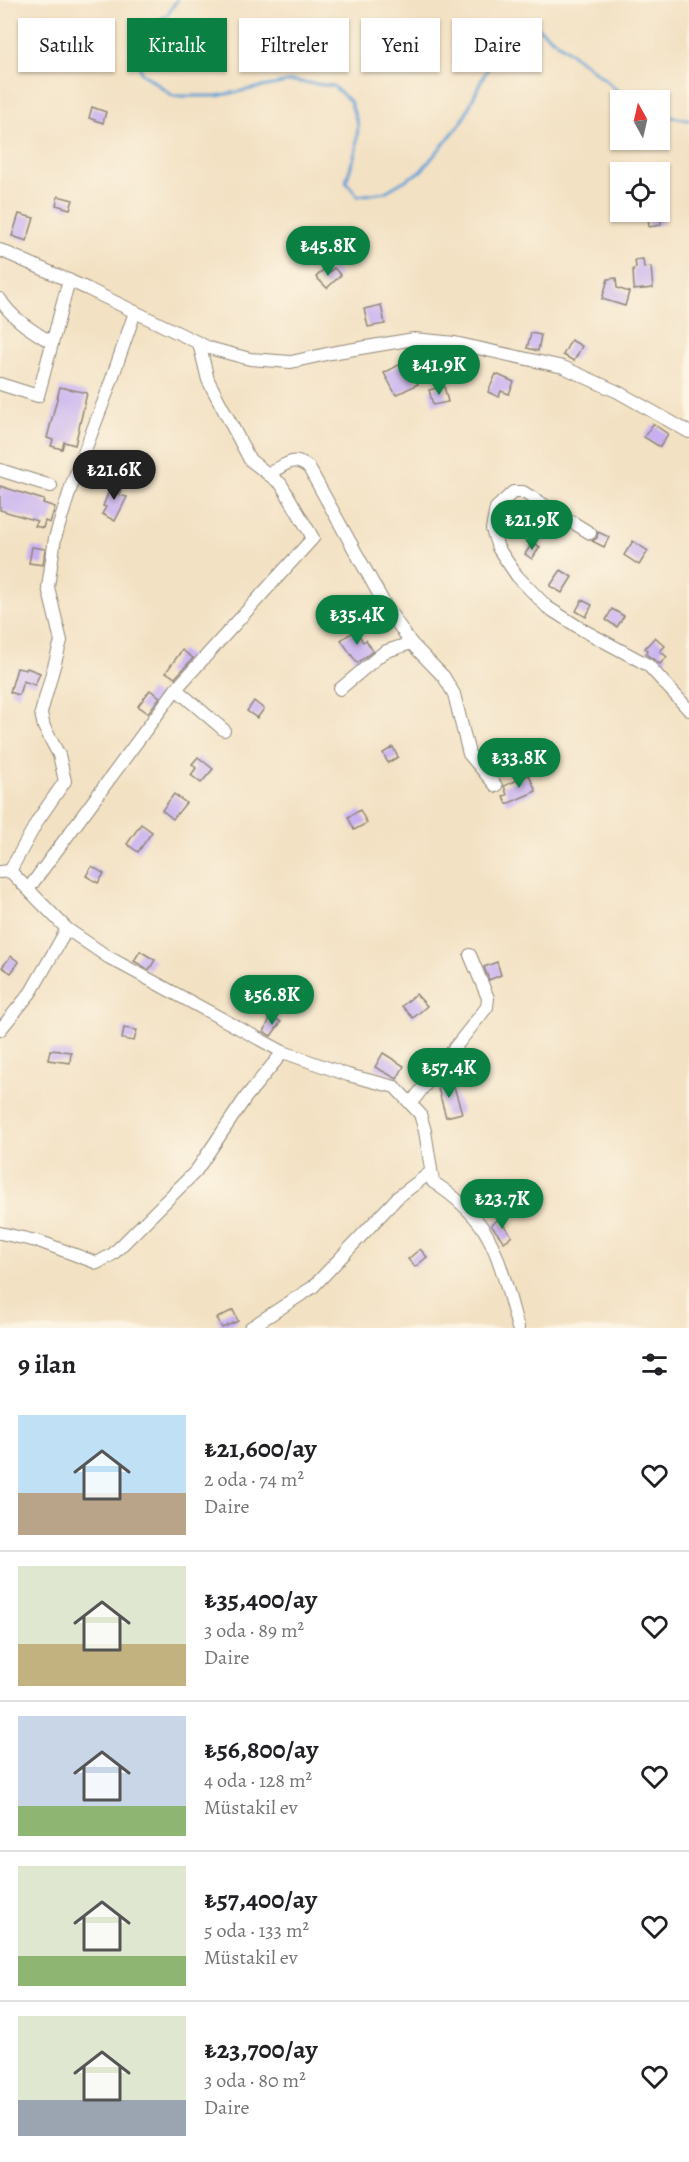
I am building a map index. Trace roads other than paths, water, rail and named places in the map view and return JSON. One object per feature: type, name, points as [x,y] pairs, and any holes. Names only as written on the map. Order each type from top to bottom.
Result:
[{"type":"street","points":[[0,250],[69,280],[209,348],[250,359],[291,362],[414,339],[455,343],[563,367],[618,392],[689,432]]},
{"type":"street","points":[[0,384],[38,396],[69,280]]},
{"type":"street","points":[[0,299],[25,326],[52,343]]},
{"type":"street","points":[[135,312],[72,484],[55,538],[48,587],[61,641],[41,713],[44,727],[58,755],[65,781],[5,871],[29,888],[67,929],[108,957],[283,1052],[348,1075],[395,1087],[420,1114],[434,1182],[453,1195],[485,1232],[494,1252],[518,1328]]},
{"type":"street","points":[[29,888],[176,689],[313,538],[281,484],[250,460],[208,380],[199,343]]},
{"type":"street","points":[[268,474],[292,461],[301,461],[309,468],[385,605],[411,643],[444,677],[454,694],[469,754],[496,786]]},
{"type":"street","points":[[0,470],[51,486]]},
{"type":"street","points":[[590,533],[523,492],[513,492],[496,508],[492,529],[498,548],[517,576],[546,607],[648,665],[689,710]]},
{"type":"street","points":[[340,689],[384,652],[411,643]]},
{"type":"street","points":[[176,689],[224,730]]},
{"type":"street","points":[[0,1030],[31,992],[67,929]]},
{"type":"street","points":[[411,1103],[488,1006],[488,998],[470,955]]},
{"type":"street","points":[[0,1233],[41,1242],[97,1263],[113,1254],[196,1171],[246,1097],[283,1052]]},
{"type":"street","points":[[250,1328],[313,1287],[398,1197],[431,1172]]},
{"type":"waterway","points":[[177,0],[168,14],[132,40],[141,72],[173,96],[217,96],[292,81],[333,86],[350,101],[358,125],[356,150],[346,182],[358,196],[385,192],[421,171],[462,122],[482,79],[510,29],[532,23],[617,90]]},
{"type":"waterway","points":[[670,117],[689,120]]}]
